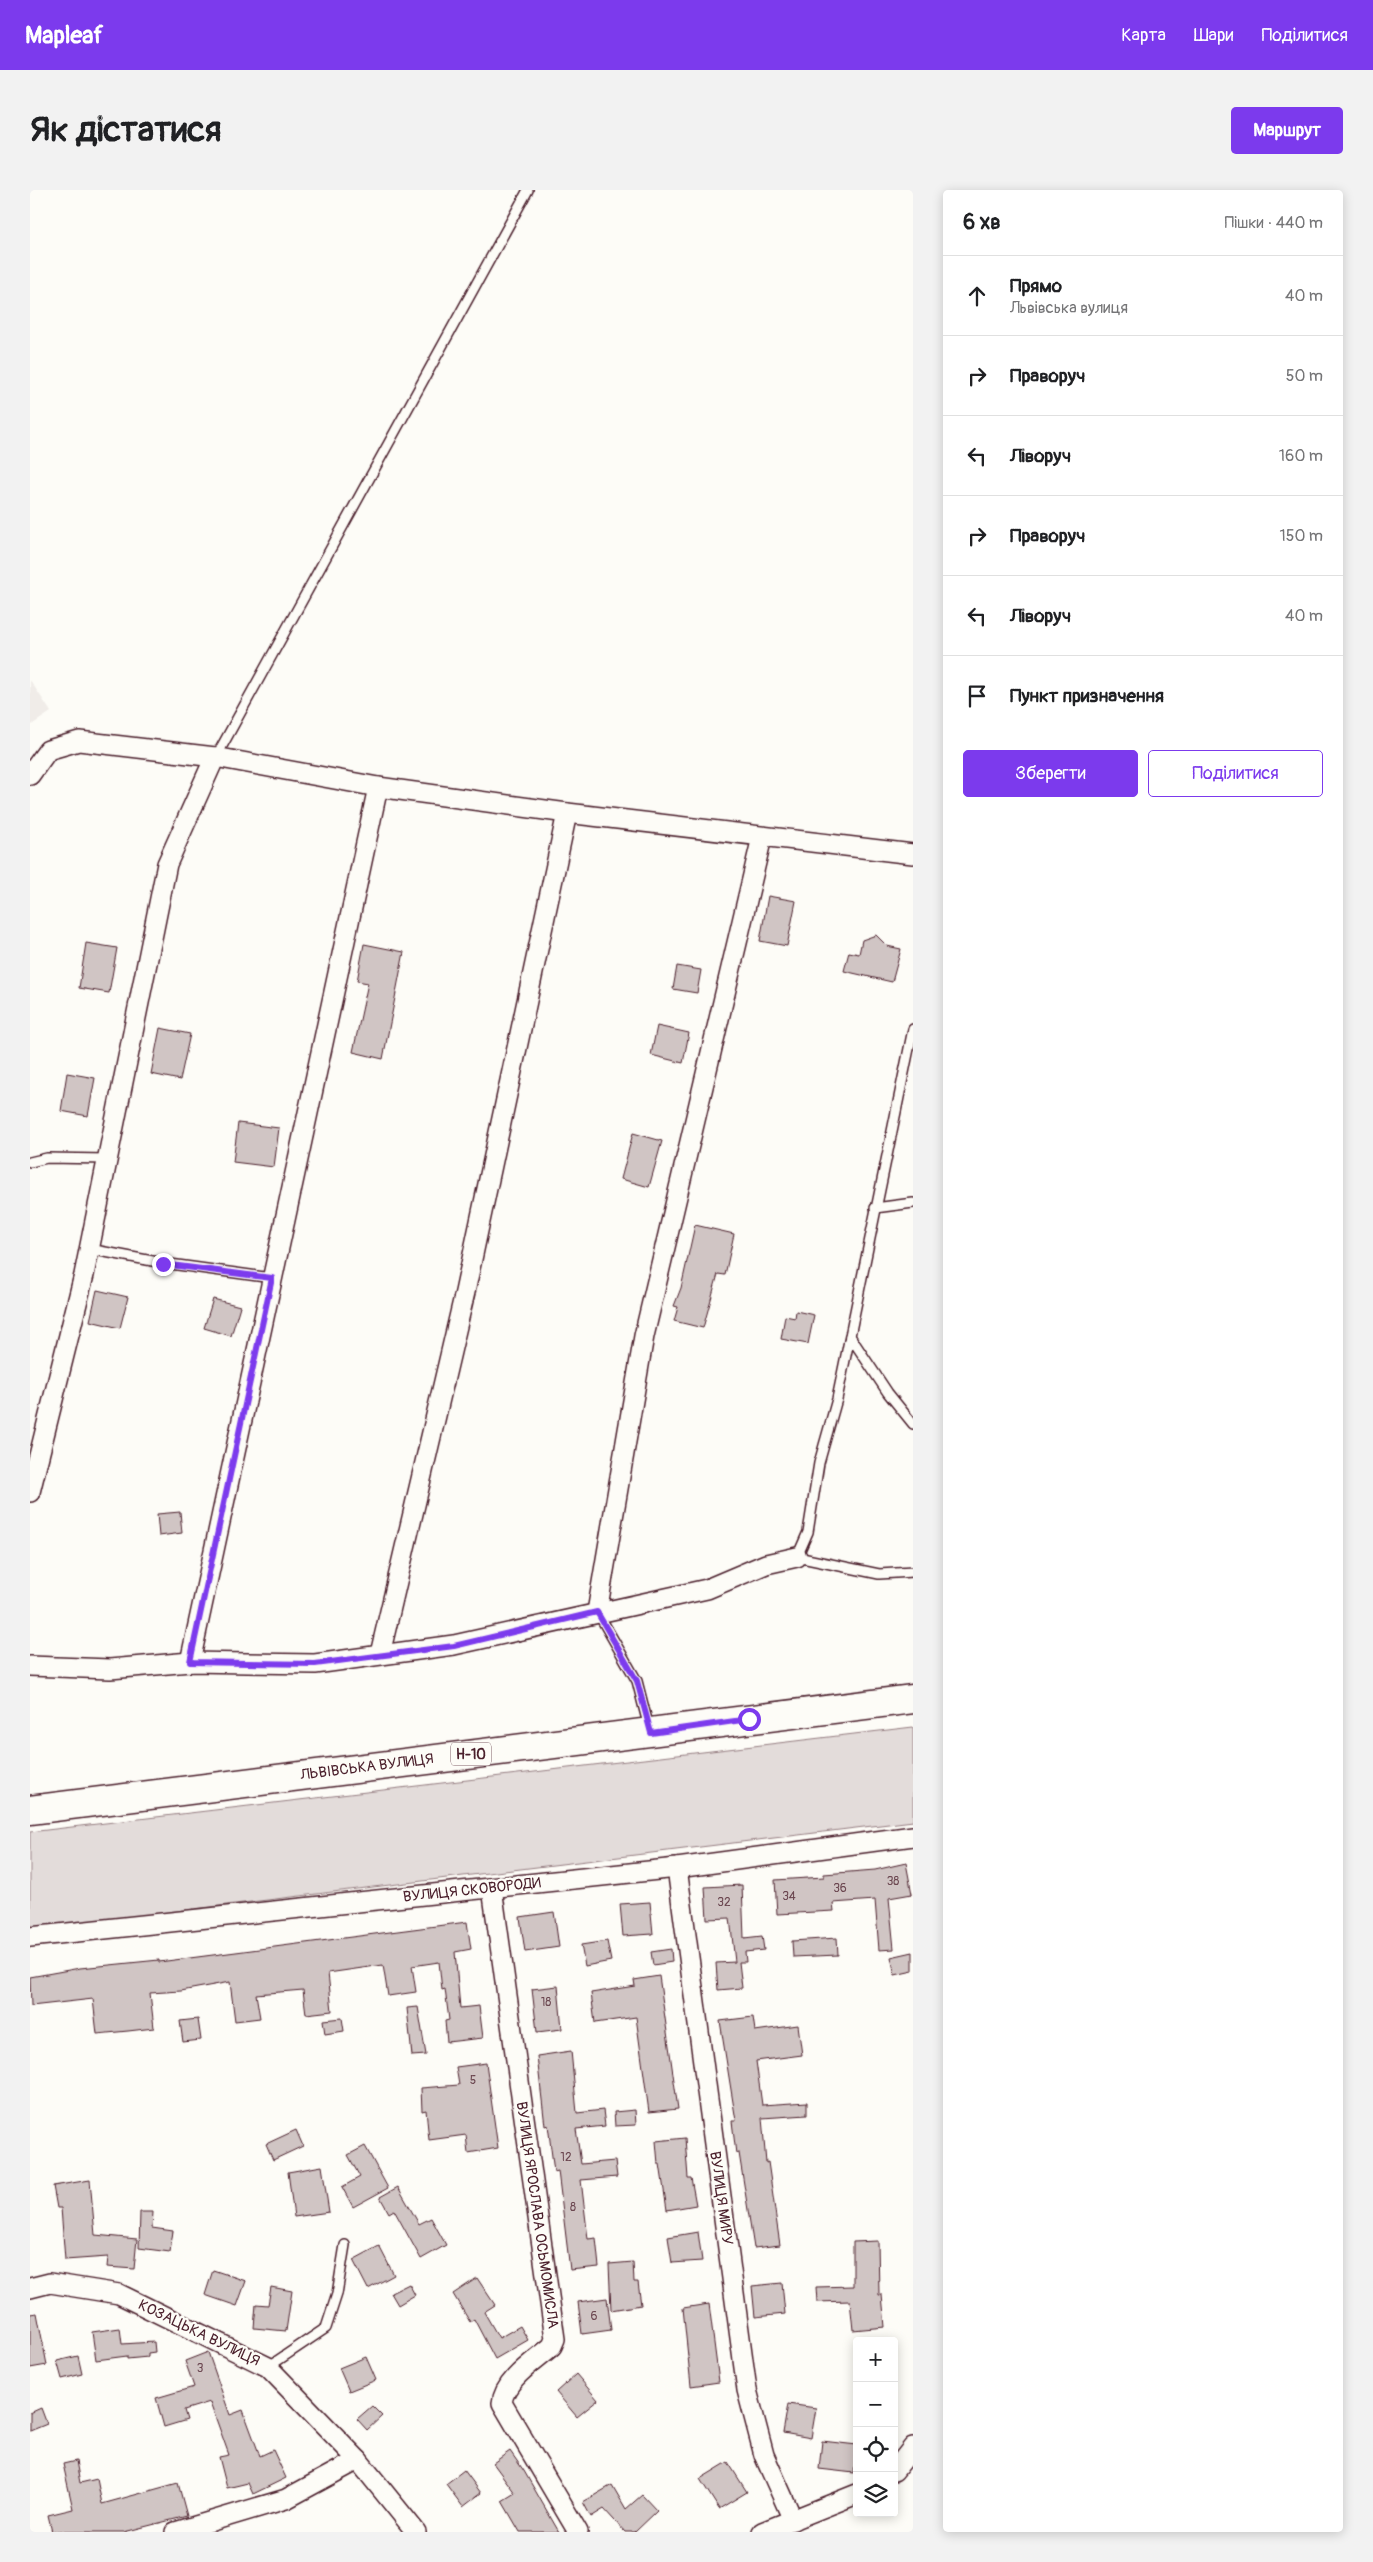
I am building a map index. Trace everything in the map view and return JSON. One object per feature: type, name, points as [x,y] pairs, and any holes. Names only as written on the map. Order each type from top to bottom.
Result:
[{"type":"main road","name":"ЛЬВІВСЬКА ВУЛИЦЯ","points":[[30,1810],[913,1699]]},
{"type":"street","points":[[30,775],[48,750],[79,741],[215,758],[378,787],[567,813],[913,854]]},
{"type":"street","points":[[30,1492],[89,1249],[167,864],[215,758]]},
{"type":"street","points":[[190,1662],[378,787]]},
{"type":"street","points":[[380,1654],[465,1292],[567,813]]},
{"type":"street","points":[[597,1612],[644,1336],[762,837]]},
{"type":"street","points":[[30,1666],[110,1669],[190,1662],[315,1664],[380,1654],[454,1646],[597,1612],[707,1589],[766,1564],[797,1557]]},
{"type":"street","name":"ВУЛИЦЯ СКОВОРОДИ","points":[[30,1937],[677,1868],[913,1836]]},
{"type":"street","name":"ВУЛИЦЯ МИРУ","points":[[677,1868],[747,2390],[764,2455],[793,2520]]},
{"type":"street","name":"ВУЛИЦЯ ЯРОСЛАВА ОСЬМОМИСЛА","points":[[492,1888],[555,2338],[552,2346],[510,2384],[503,2393],[502,2403],[578,2532]]},
{"type":"street","name":"КОЗАЦЬКА ВУЛИЦЯ","points":[[30,2288],[50,2282],[119,2294],[268,2367],[358,2460],[416,2532]]},
{"type":"street","points":[[898,2466],[913,2447]]},
{"type":"street","points":[[175,2532],[286,2499],[358,2460]]},
{"type":"street","points":[[762,2532],[853,2496]]},
{"type":"lane","points":[[215,758],[528,190]]},
{"type":"lane","points":[[913,1029],[837,1399],[819,1462],[808,1532],[797,1557],[879,1574],[913,1572]]},
{"type":"lane","points":[[30,1162],[47,1158],[107,1159]]},
{"type":"lane","points":[[875,1208],[913,1203]]},
{"type":"lane","points":[[89,1249],[163,1264],[272,1278]]},
{"type":"lane","points":[[850,1336],[888,1393],[913,1424]]},
{"type":"lane","points":[[597,1612],[637,1681],[651,1733]]},
{"type":"lane","points":[[268,2367],[326,2328],[337,2294],[345,2245]]},
{"type":"shaded area","points":[[30,680],[51,712],[30,726]]},
{"type":"shaded area","points":[[913,1727],[913,1821],[30,1929],[30,1832]]},
{"type":"building","points":[[768,896],[796,901],[787,946],[760,941]]},
{"type":"building","points":[[876,935],[887,946],[901,949],[892,982],[844,971],[849,952],[859,954],[862,940]]},
{"type":"building","points":[[86,943],[117,948],[109,993],[79,988]]},
{"type":"building","points":[[364,944],[404,952],[383,1059],[353,1052],[368,983],[357,981]]},
{"type":"building","points":[[677,966],[701,970],[697,993],[673,989]]},
{"type":"building","points":[[657,1026],[689,1033],[683,1063],[651,1055]]},
{"type":"building","points":[[160,1028],[190,1034],[180,1080],[151,1074]]},
{"type":"building","points":[[67,1073],[95,1078],[88,1116],[61,1111]]},
{"type":"building","points":[[238,1123],[279,1128],[274,1167],[233,1162]]},
{"type":"building","points":[[633,1133],[662,1141],[649,1187],[621,1179]]},
{"type":"building","points":[[695,1225],[734,1234],[725,1275],[718,1274],[703,1328],[674,1321],[678,1307],[674,1306],[681,1288]]},
{"type":"building","points":[[97,1290],[128,1297],[120,1328],[90,1321]]},
{"type":"building","points":[[213,1299],[240,1306],[231,1336],[204,1328]]},
{"type":"building","points":[[796,1311],[814,1315],[808,1344],[781,1339],[785,1316],[795,1318]]},
{"type":"building","points":[[180,1512],[182,1533],[159,1536],[157,1514]]},
{"type":"building","points":[[906,1863],[912,1894],[889,1898],[894,1949],[879,1950],[875,1900],[833,1903],[834,1911],[777,1914],[775,1880],[824,1877],[824,1874],[875,1870]]},
{"type":"building","points":[[742,1885],[744,1938],[762,1936],[764,1950],[745,1952],[746,1962],[739,1962],[742,1988],[718,1990],[716,1963],[735,1962],[730,1918],[707,1919],[705,1887]]},
{"type":"building","points":[[650,1902],[653,1934],[623,1936],[620,1904]]},
{"type":"building","points":[[554,1912],[559,1947],[525,1952],[520,1917]]},
{"type":"building","points":[[467,1922],[471,1949],[455,1952],[460,2008],[479,2006],[483,2038],[447,2042],[445,2021],[449,2020],[445,1989],[442,1990],[439,1962],[412,1966],[416,1992],[388,1996],[383,1965],[328,1973],[332,2011],[306,2014],[303,1990],[256,1994],[260,2018],[235,2021],[230,1982],[181,1991],[150,1993],[154,2028],[97,2034],[93,1999],[31,2006],[30,1977],[80,1968],[159,1960],[159,1962]]},
{"type":"building","points":[[837,1938],[838,1955],[793,1957],[792,1941]]},
{"type":"building","points":[[607,1941],[611,1961],[585,1966],[581,1945]]},
{"type":"building","points":[[671,1949],[672,1962],[653,1965],[651,1952]]},
{"type":"building","points":[[913,1952],[913,1971],[895,1975],[891,1957]]},
{"type":"building","points":[[659,1976],[678,2109],[649,2112],[636,2017],[595,2023],[591,1993],[635,1986],[634,1980]]},
{"type":"building","points":[[558,1986],[562,2029],[537,2032],[532,1989]]},
{"type":"building","points":[[418,2007],[426,2055],[412,2056],[407,2008]]},
{"type":"building","points":[[753,2017],[755,2031],[798,2025],[802,2055],[756,2061],[762,2105],[807,2102],[807,2115],[762,2118],[766,2163],[768,2162],[780,2245],[754,2248],[739,2153],[736,2154],[732,2121],[736,2121],[720,2021]]},
{"type":"building","points":[[342,2018],[344,2031],[325,2034],[323,2020]]},
{"type":"building","points":[[198,2019],[201,2040],[183,2042],[180,2021]]},
{"type":"building","points":[[571,2051],[577,2113],[603,2110],[605,2126],[576,2129],[581,2164],[615,2161],[617,2177],[581,2180],[588,2239],[596,2238],[599,2267],[570,2270],[558,2171],[554,2172],[548,2125],[545,2126],[537,2056]]},
{"type":"building","points":[[486,2063],[498,2148],[468,2153],[466,2135],[429,2140],[426,2110],[422,2111],[421,2088],[459,2085],[456,2067]]},
{"type":"building","points":[[635,2110],[636,2125],[615,2126],[614,2112]]},
{"type":"building","points":[[296,2130],[303,2146],[273,2160],[266,2144]]},
{"type":"building","points":[[685,2138],[688,2178],[691,2178],[696,2205],[667,2210],[660,2164],[658,2164],[656,2141]]},
{"type":"building","points":[[365,2146],[388,2188],[353,2207],[342,2187],[360,2177],[348,2155]]},
{"type":"building","points":[[322,2166],[329,2212],[294,2217],[288,2172]]},
{"type":"building","points":[[90,2180],[95,2235],[137,2239],[134,2269],[107,2267],[108,2257],[65,2260],[61,2208],[57,2208],[53,2186]]},
{"type":"building","points":[[398,2187],[419,2224],[431,2218],[446,2245],[421,2259],[394,2210],[389,2213],[380,2197]]},
{"type":"building","points":[[140,2212],[153,2212],[152,2228],[173,2231],[170,2252],[139,2248]]},
{"type":"building","points":[[698,2232],[702,2261],[672,2263],[668,2237]]},
{"type":"building","points":[[878,2241],[879,2295],[882,2295],[885,2327],[853,2330],[850,2301],[817,2302],[816,2287],[853,2286],[853,2242]]},
{"type":"building","points":[[379,2246],[394,2275],[368,2289],[353,2260]]},
{"type":"building","points":[[633,2262],[634,2282],[638,2282],[641,2305],[611,2310],[609,2264]]},
{"type":"building","points":[[213,2270],[246,2281],[237,2306],[205,2295]]},
{"type":"building","points":[[477,2278],[495,2305],[484,2312],[499,2338],[520,2326],[528,2340],[495,2359],[474,2319],[470,2322],[453,2294]]},
{"type":"building","points":[[782,2283],[785,2314],[755,2317],[752,2286]]},
{"type":"building","points":[[409,2284],[415,2295],[398,2305],[391,2293]]},
{"type":"building","points":[[271,2287],[292,2291],[286,2331],[254,2328],[256,2304],[268,2305]]},
{"type":"building","points":[[607,2298],[611,2330],[582,2334],[578,2302]]},
{"type":"building","points":[[709,2304],[719,2382],[691,2386],[683,2308]]},
{"type":"building","points":[[37,2313],[47,2365],[30,2368],[30,2314]]},
{"type":"building","points":[[120,2328],[122,2344],[154,2342],[155,2352],[148,2353],[148,2357],[127,2359],[127,2356],[96,2360],[92,2332]]},
{"type":"building","points":[[208,2352],[230,2415],[243,2410],[260,2456],[273,2450],[286,2478],[253,2494],[248,2483],[227,2488],[219,2457],[229,2455],[210,2402],[184,2410],[187,2420],[164,2427],[156,2398],[194,2387],[185,2361]]},
{"type":"building","points":[[78,2356],[82,2374],[62,2379],[57,2361]]},
{"type":"building","points":[[366,2357],[376,2380],[349,2391],[339,2368]]},
{"type":"building","points":[[576,2374],[598,2400],[577,2417],[556,2392]]},
{"type":"building","points":[[788,2404],[816,2408],[811,2438],[783,2433]]},
{"type":"building","points":[[372,2406],[382,2416],[367,2430],[357,2419]]},
{"type":"building","points":[[41,2408],[47,2424],[30,2431],[30,2413]]},
{"type":"building","points":[[822,2441],[853,2445],[853,2473],[819,2469]]},
{"type":"building","points":[[510,2451],[524,2471],[559,2532],[520,2532],[502,2501],[515,2493],[493,2463]]},
{"type":"building","points":[[76,2461],[80,2483],[97,2479],[102,2504],[178,2483],[187,2516],[124,2532],[52,2532],[48,2515],[73,2509],[63,2464]]},
{"type":"building","points":[[728,2462],[747,2492],[719,2509],[700,2479]]},
{"type":"building","points":[[464,2470],[481,2493],[463,2507],[446,2484]]},
{"type":"building","points":[[612,2485],[626,2509],[642,2495],[657,2511],[635,2532],[625,2532],[604,2509],[591,2517],[583,2502]]},
{"type":"route","points":[[163,1264],[272,1278],[190,1662],[315,1664],[380,1654],[454,1646],[597,1612],[637,1681],[651,1733],[749,1719]]}]
